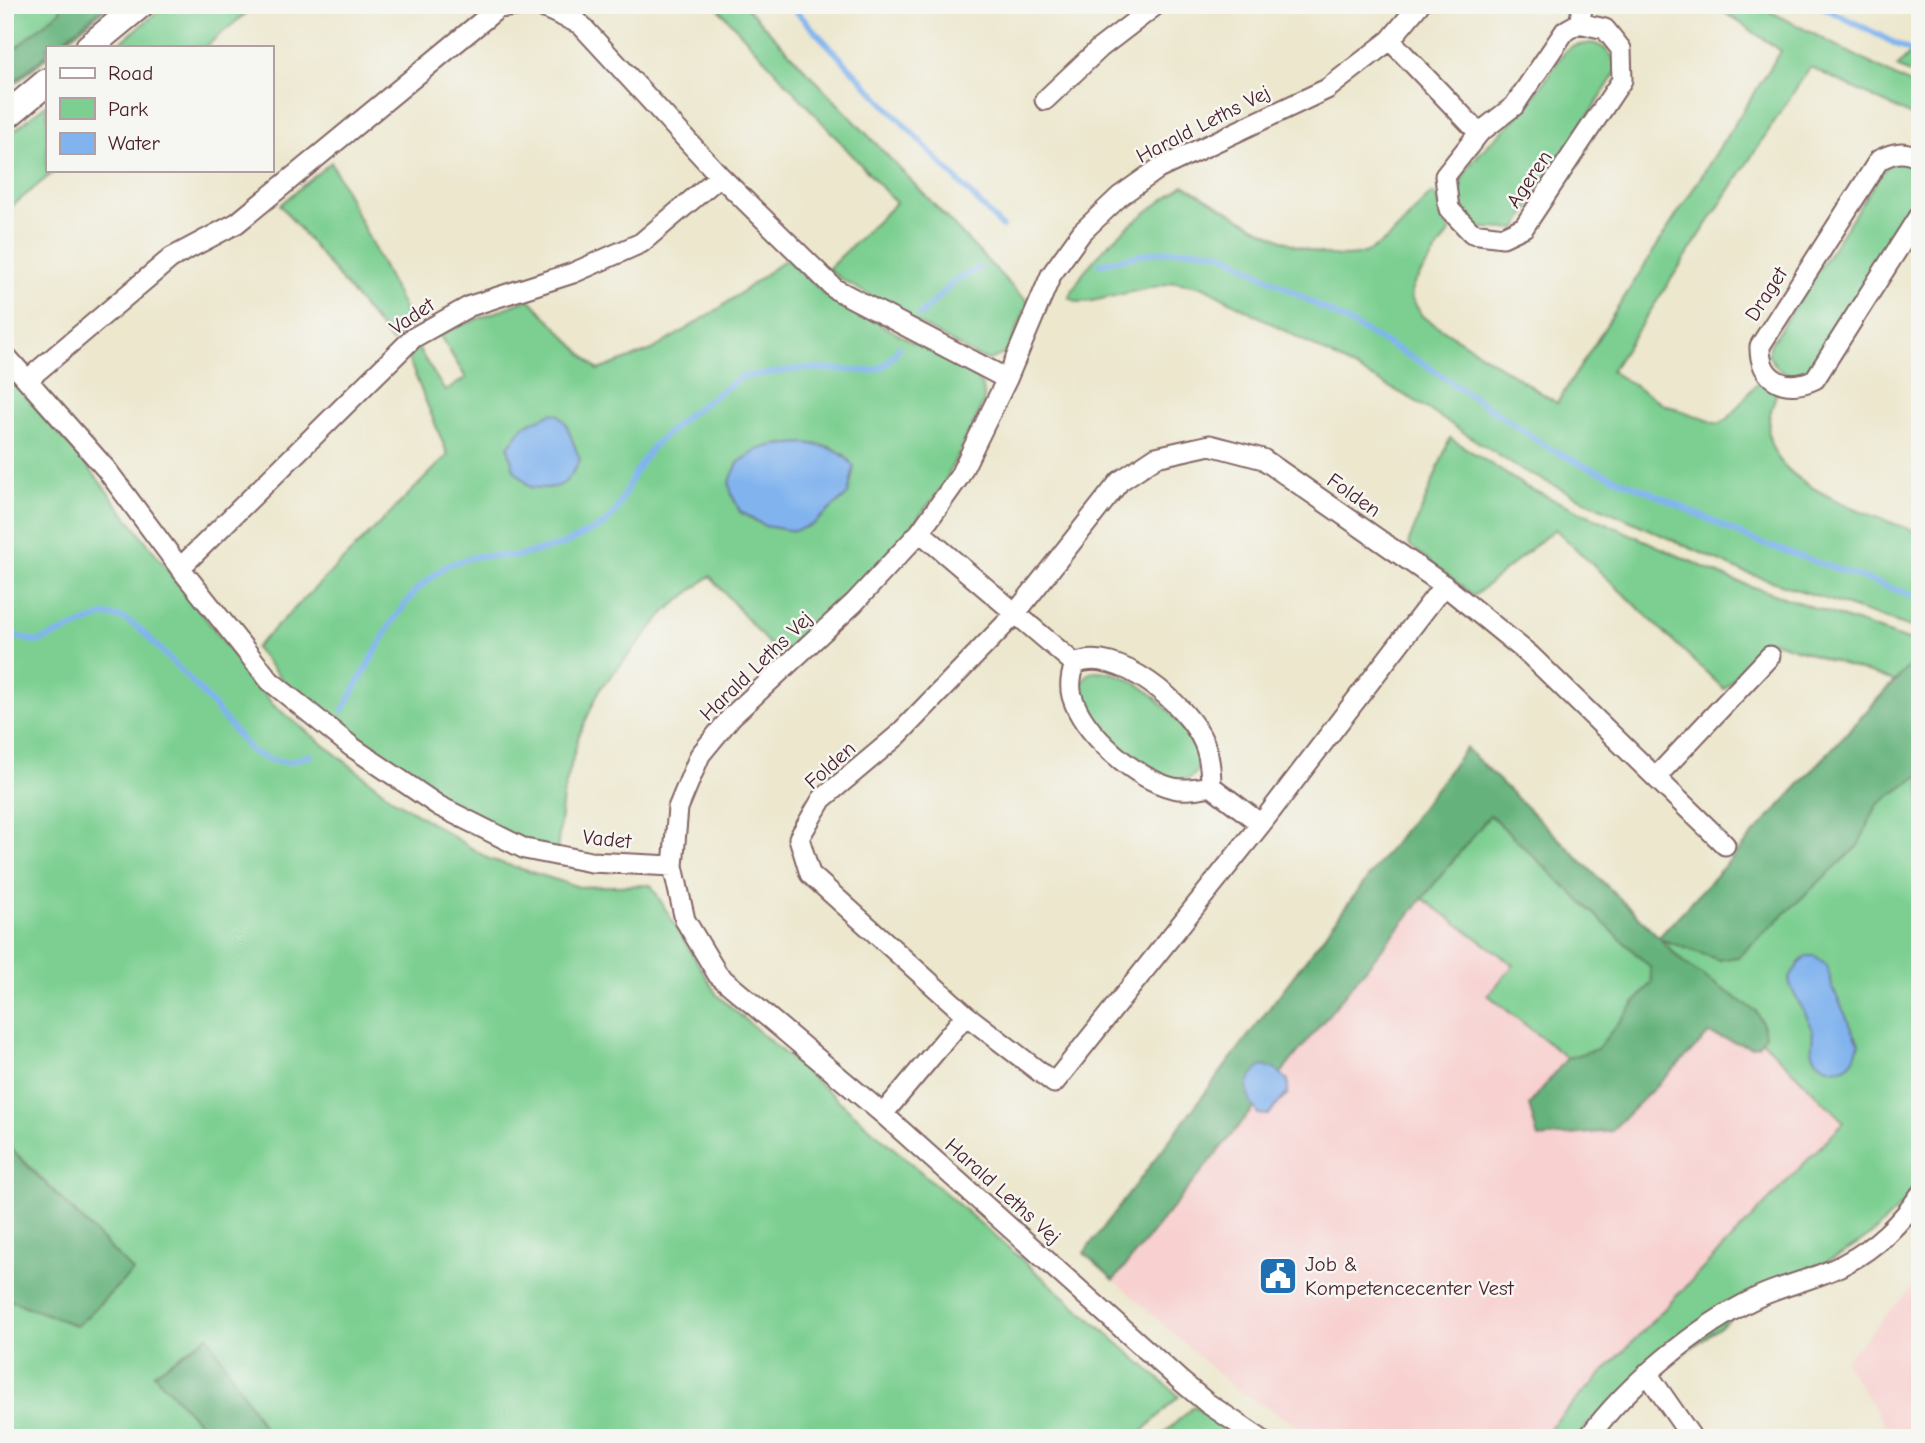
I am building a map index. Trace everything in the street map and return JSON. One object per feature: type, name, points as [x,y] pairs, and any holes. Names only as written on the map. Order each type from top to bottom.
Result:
[{"type":"street","points":[[90,46],[140,5]]},
{"type":"street","points":[[27,380],[171,258],[237,223],[498,8],[527,5]]},
{"type":"street","points":[[538,5],[580,24],[720,176],[835,289],[1007,379]]},
{"type":"street","points":[[1045,100],[1100,48],[1156,5]]},
{"type":"street","name":"Harald Leths Vej","points":[[1259,1438],[1207,1403],[1182,1382],[883,1114],[719,975],[685,920],[673,866],[678,808],[700,755],[732,716],[854,603],[919,532],[959,477],[1007,379],[1051,275],[1082,232],[1120,196],[1167,164],[1327,89],[1390,40],[1419,5]]},
{"type":"street","name":"Ageren","points":[[1581,14],[1605,29],[1621,49],[1622,80],[1524,227],[1503,237],[1472,233],[1450,209],[1445,176],[1479,133],[1514,106],[1565,31],[1581,14]]},
{"type":"street","points":[[1390,40],[1479,133]]},
{"type":"street","points":[[5,117],[46,83]]},
{"type":"street","name":"Draget","points":[[1920,159],[1908,153],[1895,153],[1879,160],[1760,346],[1761,362],[1765,371],[1786,385],[1794,386],[1815,379],[1914,236],[1920,214]]},
{"type":"street","name":"Vadet","points":[[180,568],[413,338],[470,306],[573,273],[640,243],[720,176]]},
{"type":"street","name":"Vadet","points":[[5,355],[106,469],[270,681],[352,747],[439,806],[525,849],[591,862],[673,866]]},
{"type":"street","name":"Folden","points":[[1444,584],[1261,824],[1055,1083],[966,1015],[810,874],[799,838],[822,799],[897,736],[1015,614],[1120,481],[1156,457],[1210,445],[1263,459],[1444,584],[1530,655],[1725,845]]},
{"type":"street","points":[[919,532],[1075,664]]},
{"type":"street","points":[[1656,777],[1770,656]]},
{"type":"street","points":[[1075,664],[1095,659],[1116,665],[1158,688],[1191,721],[1204,742],[1211,764],[1211,786]]},
{"type":"street","points":[[1075,664],[1070,678],[1073,697],[1090,729],[1113,754],[1132,769],[1161,784],[1177,789],[1211,786],[1261,824]]},
{"type":"street","points":[[883,1114],[966,1015]]},
{"type":"street","points":[[1588,1438],[1599,1422],[1647,1373],[1705,1329],[1756,1298],[1845,1264],[1875,1244],[1911,1209],[1920,1195]]},
{"type":"street","points":[[1647,1373],[1692,1438]]},
{"type":"shaded area","points":[[1466,748],[1844,1122],[1540,1438],[1317,1438],[1233,1387],[1084,1253]]},
{"type":"shaded area","points":[[1920,1279],[1920,1438],[1893,1438],[1844,1361]]},
{"type":"green space","points":[[5,5],[110,5],[60,46],[46,46],[46,58],[5,92]]},
{"type":"green space","points":[[58,5],[106,5],[56,46],[46,46],[46,55],[5,89],[5,57],[61,10]]},
{"type":"green space","points":[[166,5],[256,5],[206,46],[116,46]]},
{"type":"green space","points":[[715,5],[744,5],[1026,299],[1028,303],[1007,353],[989,360],[976,356],[828,269],[896,203]]},
{"type":"green space","points":[[1714,5],[1758,5],[1920,89],[1920,120],[1810,67],[1611,371],[1663,404],[1718,424],[1728,419],[1761,378],[1777,392],[1768,428],[1770,442],[1783,464],[1798,478],[1838,501],[1920,533],[1920,630],[1741,571],[1582,499],[1518,468],[1412,399],[1204,287],[1175,282],[1092,301],[1079,302],[1069,298],[1078,281],[1104,249],[1135,221],[1184,185],[1271,235],[1320,253],[1343,256],[1373,249],[1397,230],[1431,194],[1437,195],[1440,215],[1450,231],[1413,285],[1411,297],[1422,316],[1557,403],[1781,51]]},
{"type":"green space","points":[[1592,43],[1608,52],[1618,69],[1516,229],[1476,228],[1464,211],[1459,196],[1461,181],[1468,167],[1525,109],[1566,50]]},
{"type":"green space","points":[[1920,43],[1920,78],[1897,67]]},
{"type":"green space","points":[[46,105],[46,172],[54,172],[5,212],[5,138]]},
{"type":"green space","points":[[1901,161],[1920,169],[1920,201],[1814,366],[1805,376],[1783,371],[1768,354],[1770,345],[1882,172],[1891,163]]},
{"type":"green space","points":[[331,162],[412,325],[392,342],[280,205]]},
{"type":"green space","points":[[786,259],[823,293],[973,375],[983,388],[983,404],[942,487],[910,528],[864,581],[780,657],[710,576],[665,612],[600,689],[579,735],[563,795],[557,852],[523,845],[448,803],[373,753],[287,685],[255,648],[448,455],[408,358],[417,347],[445,391],[466,378],[439,334],[529,299],[598,370],[652,350],[720,308]],"holes":[[[806,443],[831,447],[846,456],[848,494],[812,525],[765,526],[740,512],[732,495],[759,449]]]},
{"type":"green space","points":[[5,373],[89,468],[273,705],[393,799],[489,859],[579,887],[651,885],[717,995],[1179,1396],[1136,1438],[270,1438],[207,1337],[154,1374],[213,1438],[5,1438],[5,1298],[77,1326],[133,1271],[5,1142]]},
{"type":"green space","points":[[1450,438],[1528,488],[1730,579],[1920,644],[1920,1181],[1892,1215],[1862,1241],[1828,1261],[1788,1278],[1590,1421],[1577,1438],[1540,1438],[1844,1122],[1659,938],[1894,681],[1769,640],[1724,689],[1555,529],[1474,596],[1408,544]]},
{"type":"green space","points":[[1920,654],[1920,775],[1877,805],[1858,846],[1738,957],[1719,960],[1660,939],[1685,964],[1756,1011],[1765,1035],[1758,1045],[1751,1047],[1709,1034],[1611,1131],[1538,1138],[1529,1105],[1567,1058],[1597,1049],[1652,982],[1650,967],[1490,815],[1114,1280],[1084,1253],[1466,748],[1659,937]]},
{"type":"green space","points":[[1095,671],[1128,679],[1143,688],[1169,711],[1199,754],[1196,772],[1187,779],[1158,772],[1125,750],[1102,729],[1088,708],[1080,685],[1088,674]]},
{"type":"green space","points":[[1490,814],[1650,966],[1652,982],[1597,1050],[1567,1058],[1488,995],[1514,965],[1422,898]]},
{"type":"green space","points":[[5,1143],[133,1271],[77,1326],[5,1298]]},
{"type":"green space","points":[[208,1336],[270,1438],[213,1438],[154,1374]]},
{"type":"green space","points":[[1194,1406],[1239,1438],[1159,1438]]},
{"type":"water","points":[[552,413],[559,415],[566,424],[580,460],[561,485],[549,488],[530,487],[514,470],[508,447],[524,426]]},
{"type":"water","points":[[806,443],[833,450],[844,456],[854,467],[848,494],[812,525],[794,531],[765,526],[740,511],[729,483],[738,463],[759,449]]},
{"type":"water","points":[[1807,956],[1815,956],[1826,964],[1834,991],[1859,1043],[1853,1060],[1840,1068],[1823,1065],[1814,1056],[1812,1029],[1791,987],[1789,980],[1799,963]]},
{"type":"water","points":[[1262,1066],[1275,1069],[1288,1080],[1288,1093],[1268,1115],[1258,1114],[1250,1101],[1247,1088],[1251,1077]]},
{"type":"waterway","points":[[790,5],[1002,227]]},
{"type":"waterway","points":[[1819,5],[1920,56]]},
{"type":"waterway","points":[[1100,264],[1176,250],[1222,253],[1424,364],[1549,448],[1585,466],[1648,491],[1753,540],[1920,598]]},
{"type":"waterway","points":[[920,315],[956,280],[979,268]]},
{"type":"waterway","points":[[343,710],[392,622],[416,590],[447,565],[477,556],[518,556],[562,545],[605,524],[616,511],[634,474],[652,447],[689,414],[741,377],[806,368],[875,370],[890,360],[899,348]]},
{"type":"waterway","points":[[5,633],[37,642],[105,615],[123,618],[139,628],[199,689],[252,752],[270,760],[288,762],[311,755]]},
{"type":"place","name":"Job & Kompetencecenter Vest","points":[[1278,1276]]}]
